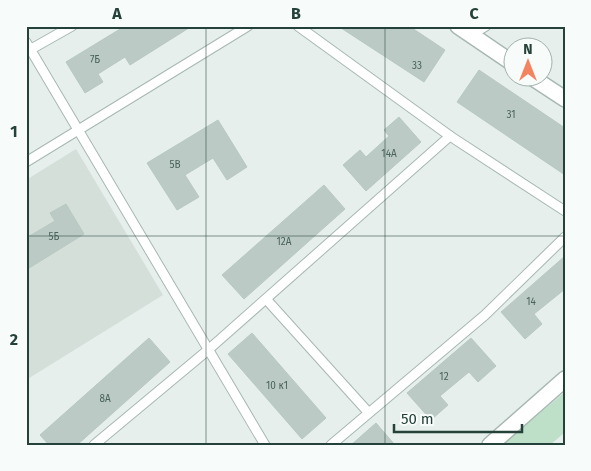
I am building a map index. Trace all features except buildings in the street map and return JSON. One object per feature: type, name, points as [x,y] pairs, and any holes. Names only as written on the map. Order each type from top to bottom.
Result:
[{"type":"street","points":[[458,26],[504,57]]},
{"type":"street","points":[[548,88],[565,99]]},
{"type":"street","points":[[490,445],[565,379]]},
{"type":"lane","points":[[72,26],[28,48],[265,445]]},
{"type":"lane","points":[[26,162],[248,26]]},
{"type":"lane","points":[[298,26],[450,136],[565,210]]},
{"type":"lane","points":[[471,35],[486,26]]},
{"type":"lane","points":[[94,445],[208,350],[450,136]]},
{"type":"lane","points":[[331,445],[485,314],[565,237]]},
{"type":"lane","points":[[266,299],[368,412]]},
{"type":"shaded area","points":[[76,149],[163,295],[26,380],[26,180]]},
{"type":"green space","points":[[565,392],[565,432],[550,445],[502,445]]}]
